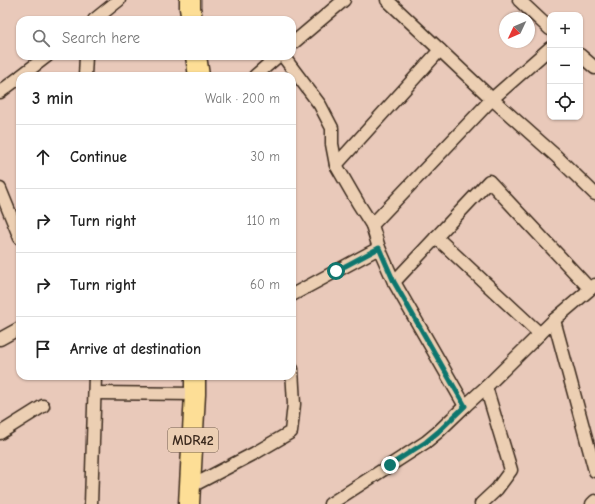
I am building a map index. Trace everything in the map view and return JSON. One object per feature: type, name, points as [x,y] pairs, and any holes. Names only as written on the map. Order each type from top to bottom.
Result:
[{"type":"main road","points":[[196,60],[198,72]]},
{"type":"main road","name":"MDR42","points":[[189,496],[195,385]]},
{"type":"street","points":[[99,16],[119,0]]},
{"type":"street","points":[[296,41],[344,0]]},
{"type":"street","points":[[387,0],[595,194]]},
{"type":"street","points":[[519,0],[547,26]]},
{"type":"street","points":[[336,164],[440,50]]},
{"type":"street","points":[[372,225],[492,99],[547,51]]},
{"type":"street","points":[[583,58],[595,68]]},
{"type":"street","points":[[26,72],[42,60]]},
{"type":"street","points":[[85,72],[86,60]]},
{"type":"street","points":[[260,72],[273,60]]},
{"type":"street","points":[[286,60],[295,72]]},
{"type":"street","points":[[296,73],[320,105],[332,128],[332,144],[336,164],[372,225],[379,248],[394,282],[465,406]]},
{"type":"street","points":[[0,92],[16,80]]},
{"type":"street","points":[[330,504],[426,442],[486,387],[554,320],[593,287],[489,181],[394,282]]},
{"type":"street","points":[[0,189],[16,228]]},
{"type":"street","points":[[436,237],[540,334]]},
{"type":"street","points":[[296,293],[379,248]]},
{"type":"street","points":[[554,320],[595,471]]},
{"type":"street","points":[[0,339],[16,330]]},
{"type":"street","points":[[91,504],[95,380]]},
{"type":"street","points":[[189,496],[291,432],[294,404],[293,380]]},
{"type":"street","points":[[95,393],[195,385]]},
{"type":"street","points":[[482,504],[497,489],[511,470],[486,387]]},
{"type":"street","points":[[0,433],[43,406]]},
{"type":"street","points":[[473,504],[497,489]]},
{"type":"street","points":[[592,504],[595,501]]},
{"type":"route","points":[[336,271],[379,248],[394,282],[465,406],[426,442],[390,465]]}]
